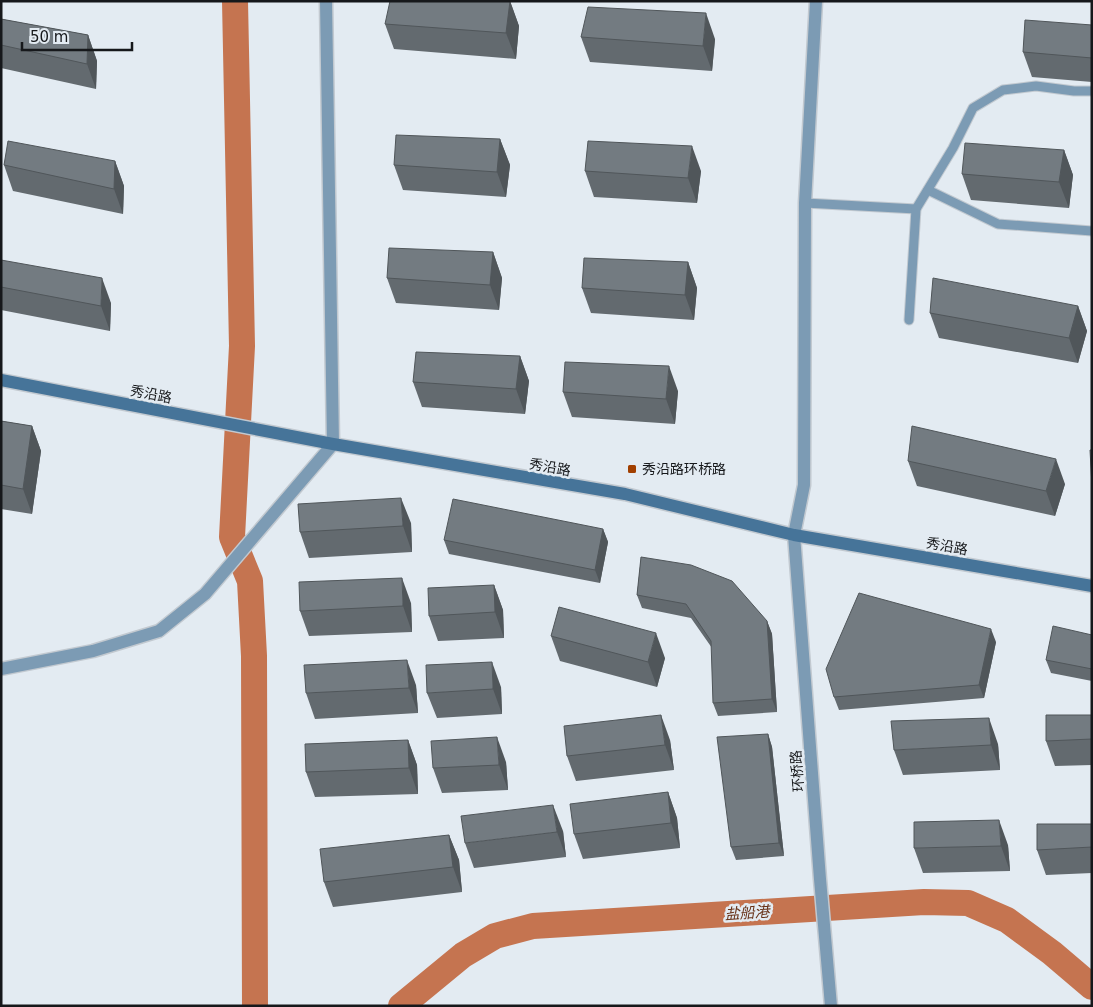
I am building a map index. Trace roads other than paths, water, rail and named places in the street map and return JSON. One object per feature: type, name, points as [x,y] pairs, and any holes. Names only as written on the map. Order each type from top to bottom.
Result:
[{"type":"main road","name":"秀沿路","points":[[1,380],[333,444],[625,494],[794,535],[1092,586]]},
{"type":"street","points":[[1,668],[93,651],[159,631],[205,594],[333,444],[326,1]]},
{"type":"street","name":"环桥路","points":[[816,1],[805,203],[804,485],[794,535],[831,1006]]},
{"type":"lane","points":[[909,320],[916,208],[953,148],[973,108],[1003,90],[1036,86],[1092,91]]},
{"type":"lane","points":[[928,190],[998,224],[1092,231]]},
{"type":"lane","points":[[805,203],[916,208]]},
{"type":"waterway","points":[[235,1],[242,346],[232,537],[250,581],[254,656],[255,1006]]},
{"type":"waterway","name":"盐船港","points":[[401,1006],[463,955],[495,936],[533,926],[924,902],[968,903],[1007,920],[1052,953],[1092,987]]},
{"type":"place","name":"秀沿路环桥路","points":[[632,469]]}]
